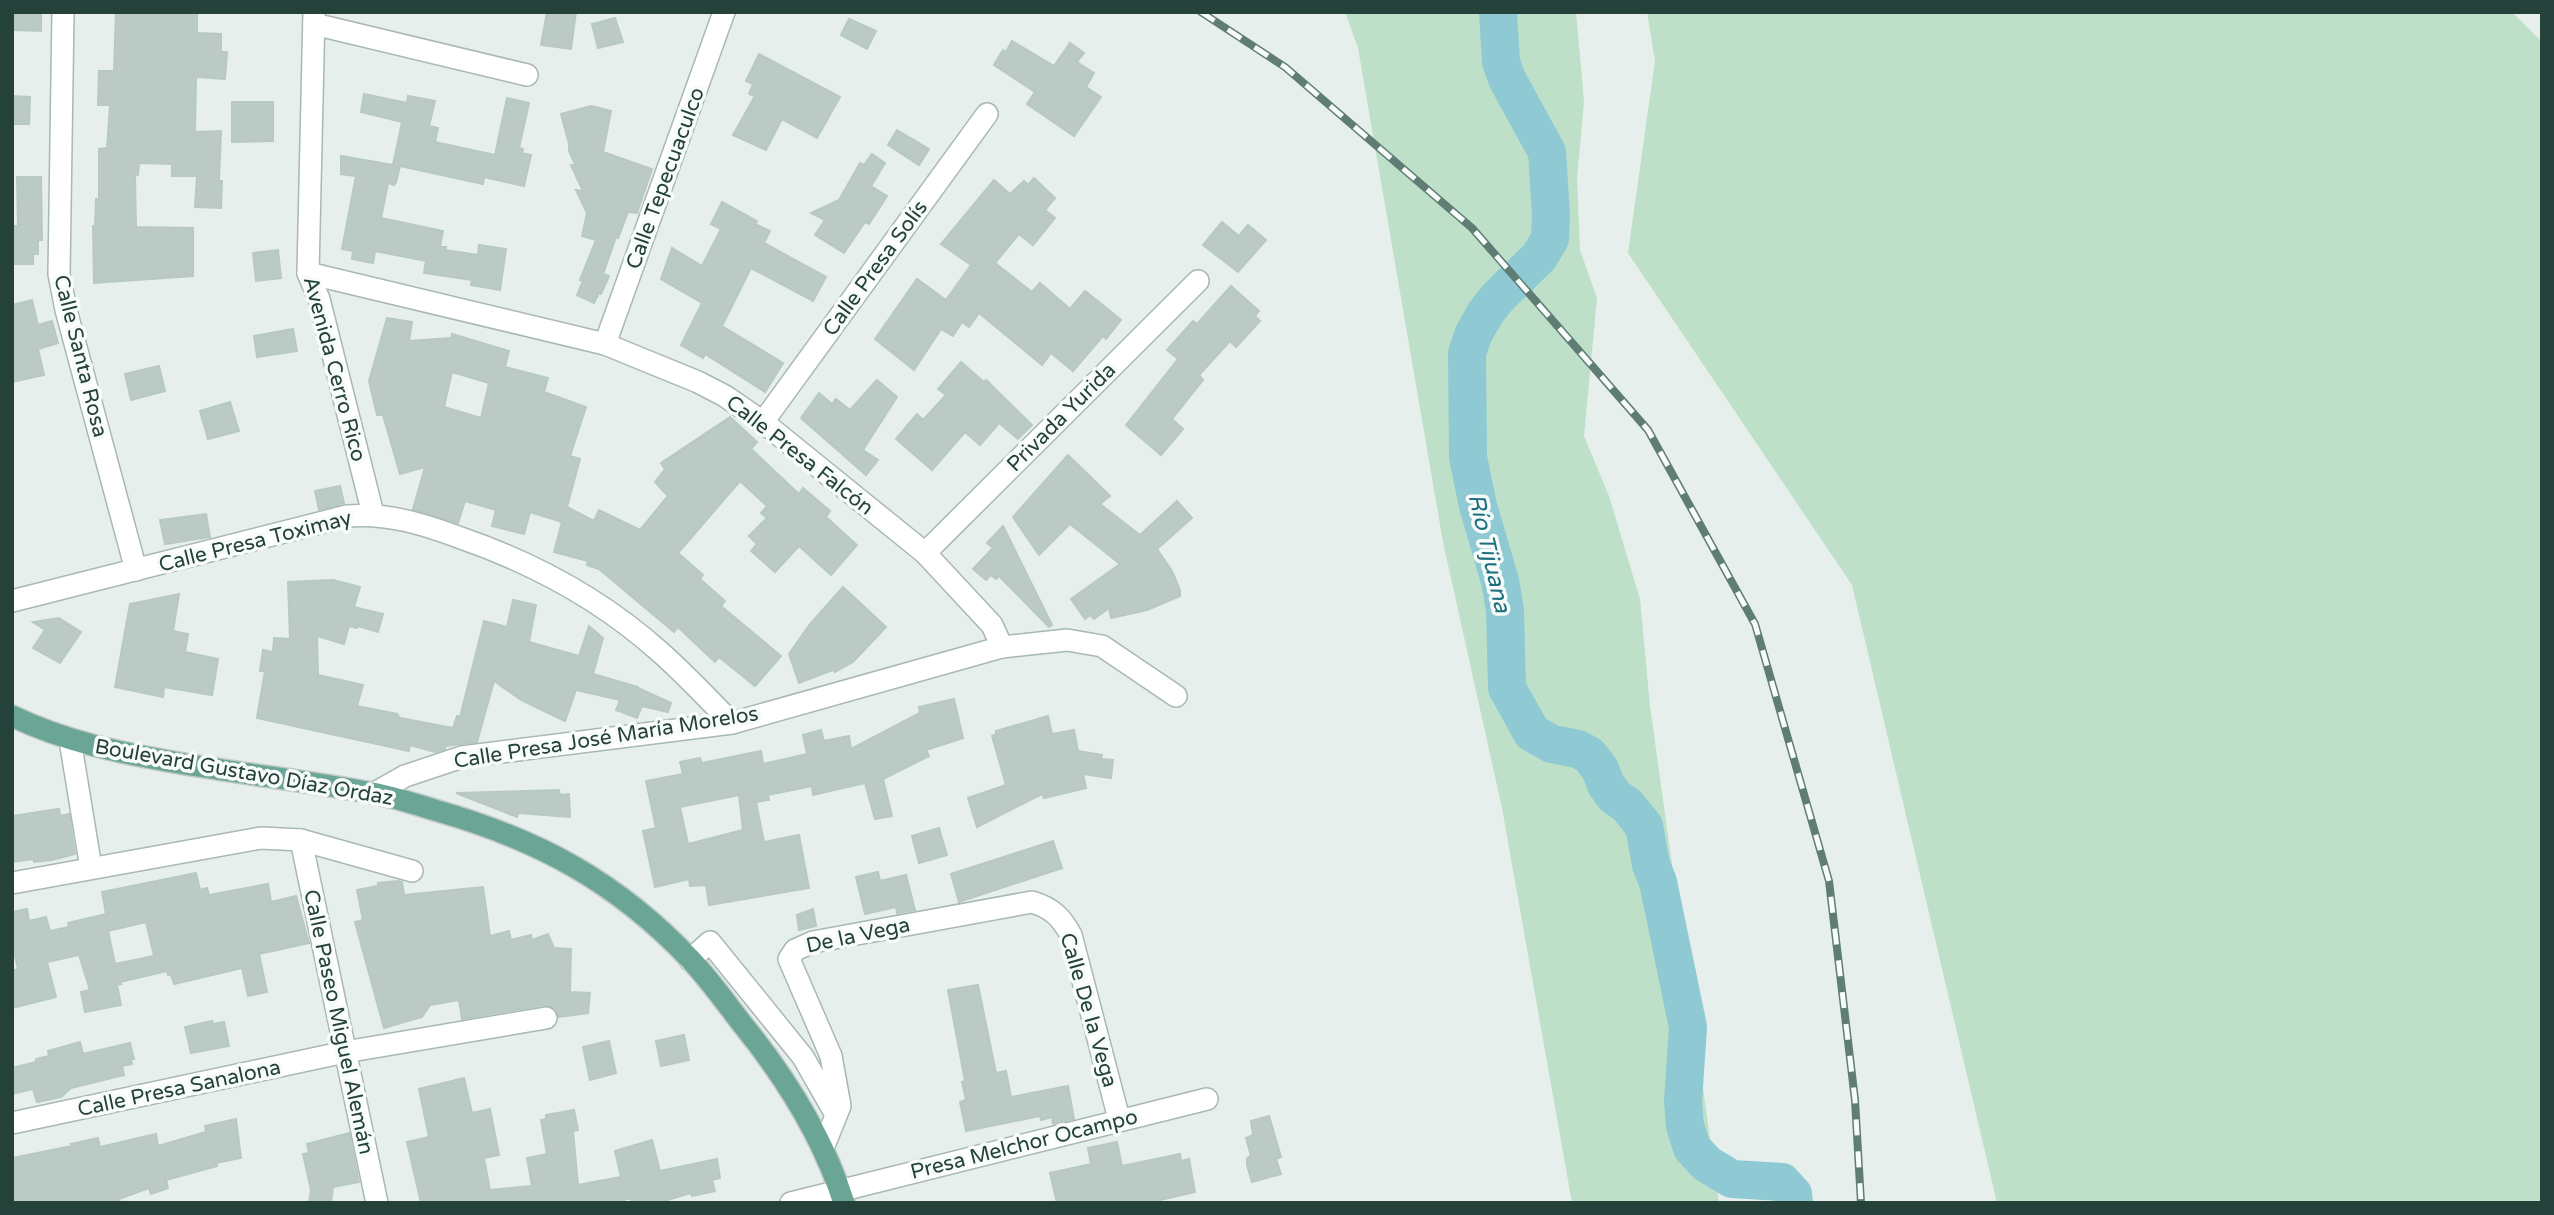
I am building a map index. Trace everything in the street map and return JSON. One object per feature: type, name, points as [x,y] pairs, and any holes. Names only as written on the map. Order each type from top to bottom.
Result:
[{"type":"main road","name":"Boulevard Gustavo Díaz Ordaz","points":[[12,716],[38,729],[113,752],[376,793],[485,825],[533,844],[577,867],[642,915],[690,960],[766,1054],[798,1101],[823,1148],[842,1197]]},
{"type":"street","name":"Calle Santa Rosa","points":[[63,12],[59,274],[66,310],[136,570]]},
{"type":"street","name":"Calle Tepecuaculco","points":[[605,344],[724,12]]},
{"type":"street","points":[[314,18],[527,75]]},
{"type":"street","name":"Avenida Cerro Rico","points":[[314,18],[308,273],[319,299],[373,514]]},
{"type":"street","name":"Calle Presa Solís","points":[[763,422],[987,114]]},
{"type":"street","name":"Calle Presa Falcón","points":[[308,273],[605,344],[698,382],[725,396],[763,422],[925,554],[992,625],[1002,647]]},
{"type":"street","name":"Privada Yurida","points":[[925,554],[1198,281]]},
{"type":"street","name":"Calle Presa Toximay","points":[[12,601],[347,516],[373,514],[436,529],[495,550],[566,584],[658,650],[732,723]]},
{"type":"street","name":"Calle Presa José María Morelos","points":[[376,793],[404,776],[462,757],[732,723],[1002,647],[1067,640],[1088,642],[1102,646],[1176,696]]},
{"type":"street","points":[[70,740],[91,868]]},
{"type":"street","points":[[12,883],[261,838],[301,840],[412,871]]},
{"type":"street","name":"Calle Paseo Miguel Alemán","points":[[301,840],[377,1203]]},
{"type":"street","name":"De la Vega","points":[[823,1148],[840,1106],[831,1056],[789,960],[795,950],[813,942],[1010,905],[1032,902],[1047,906]]},
{"type":"street","name":"Calle De la Vega","points":[[1047,906],[1061,918],[1071,935],[1119,1119]]},
{"type":"street","points":[[690,960],[710,942],[803,1057],[836,1114]]},
{"type":"street","name":"Calle Presa Sanalona","points":[[12,1124],[345,1052],[546,1018]]},
{"type":"street","name":"Presa Melchor Ocampo","points":[[792,1203],[842,1197],[1119,1119],[1207,1099]]},
{"type":"green space","points":[[1345,12],[1576,12],[1584,101],[1577,179],[1580,250],[1597,298],[1584,436],[1609,496],[1640,599],[1650,706],[1719,1203],[1572,1203],[1502,808],[1443,542],[1358,48]]},
{"type":"green space","points":[[1647,12],[2512,12],[2542,42],[2542,1203],[1997,1203],[1852,585],[1628,253],[1655,61]]},
{"type":"building","points":[[14,12],[41,12],[41,31],[13,30]]},
{"type":"building","points":[[116,12],[197,12],[197,33],[221,34],[221,52],[227,52],[225,79],[196,77],[195,132],[221,131],[221,208],[195,207],[197,176],[172,176],[172,164],[139,163],[138,175],[135,174],[136,227],[193,228],[193,276],[94,283],[93,226],[96,199],[99,199],[99,149],[107,148],[110,105],[98,105],[99,71],[114,71]]},
{"type":"building","points":[[547,12],[576,12],[571,49],[541,45]]},
{"type":"building","points":[[615,18],[623,42],[598,48],[592,24]]},
{"type":"building","points":[[849,19],[876,31],[867,49],[841,35]]},
{"type":"building","points":[[1012,41],[1054,66],[1070,43],[1084,53],[1077,62],[1094,73],[1086,87],[1101,97],[1074,136],[1027,104],[1035,92],[994,65]]},
{"type":"building","points":[[759,54],[840,97],[817,138],[782,119],[766,150],[733,135],[755,96],[749,94],[753,84],[746,81]]},
{"type":"building","points":[[364,94],[407,103],[408,96],[435,101],[429,126],[438,128],[435,142],[495,155],[507,98],[529,103],[519,148],[523,149],[522,153],[531,155],[524,186],[484,177],[483,184],[400,166],[394,185],[388,183],[381,218],[443,231],[440,247],[446,247],[445,250],[478,255],[479,245],[506,249],[500,290],[471,285],[472,280],[424,273],[426,261],[375,251],[373,263],[352,259],[353,251],[342,249],[356,176],[341,174],[341,156],[393,165],[402,122],[361,112]]},
{"type":"building","points":[[12,96],[30,97],[29,124],[12,124]]},
{"type":"building","points":[[232,102],[273,102],[273,141],[232,142]]},
{"type":"building","points":[[591,106],[611,111],[603,152],[652,169],[637,213],[628,212],[618,238],[616,237],[603,274],[609,276],[594,303],[577,295],[596,240],[582,236],[587,213],[576,190],[583,191],[571,165],[576,166],[569,151],[561,114]]},
{"type":"building","points":[[897,130],[929,149],[919,165],[888,145]]},
{"type":"building","points":[[872,154],[885,163],[871,186],[887,196],[869,224],[865,222],[844,253],[815,235],[825,220],[811,213],[839,200],[860,163],[864,165]]},
{"type":"building","points":[[17,177],[41,177],[42,240],[38,240],[38,254],[33,254],[33,264],[12,264],[12,226],[18,226]]},
{"type":"building","points":[[1034,178],[1055,198],[1045,210],[1055,218],[1033,245],[1019,234],[995,263],[1032,292],[1040,283],[1070,309],[1085,291],[1121,320],[1106,339],[1103,336],[1073,371],[1051,353],[1042,365],[979,313],[969,327],[962,322],[953,336],[941,329],[914,370],[875,339],[917,279],[946,300],[971,265],[941,244],[994,180],[1010,194],[1024,181],[1028,185]]},
{"type":"building","points":[[722,202],[770,231],[764,243],[826,277],[813,301],[751,268],[722,326],[783,363],[765,392],[705,354],[703,358],[681,345],[702,303],[661,279],[672,248],[702,266],[721,229],[711,224]]},
{"type":"building","points":[[1222,222],[1239,236],[1248,225],[1266,240],[1238,272],[1203,245]]},
{"type":"building","points":[[278,250],[281,278],[256,281],[253,253]]},
{"type":"building","points":[[1231,286],[1259,311],[1255,316],[1260,321],[1236,347],[1230,341],[1199,375],[1203,380],[1172,419],[1183,429],[1161,455],[1126,425],[1178,359],[1167,350],[1193,321],[1197,324]]},
{"type":"building","points":[[32,300],[38,325],[52,321],[58,343],[38,349],[44,375],[12,382],[12,305]]},
{"type":"building","points":[[387,318],[412,322],[409,341],[451,338],[452,334],[509,351],[505,367],[548,378],[544,392],[586,407],[570,456],[580,459],[567,507],[594,521],[599,510],[640,530],[668,496],[655,482],[665,469],[661,463],[730,417],[757,442],[751,449],[799,494],[803,488],[830,511],[826,517],[857,545],[831,575],[799,546],[775,572],[751,551],[757,544],[749,536],[767,518],[761,513],[767,506],[740,481],[678,553],[703,575],[700,579],[725,601],[721,606],[781,656],[755,686],[719,657],[715,662],[678,627],[674,632],[599,569],[587,565],[588,561],[554,552],[562,522],[530,512],[524,534],[492,526],[496,510],[465,501],[458,523],[413,509],[425,467],[400,474],[383,415],[377,415],[369,381]],"holes":[[[452,372],[489,383],[481,418],[444,407]]]},
{"type":"building","points":[[293,329],[297,351],[257,357],[254,336]]},
{"type":"building","points":[[961,362],[984,382],[986,380],[1032,425],[1018,439],[999,423],[980,445],[965,432],[932,470],[896,439],[917,414],[923,420],[946,395],[938,389]]},
{"type":"building","points":[[159,366],[165,391],[131,400],[125,374]]},
{"type":"building","points":[[877,380],[897,397],[863,450],[878,460],[866,475],[801,418],[819,393],[832,404],[836,399],[850,410]]},
{"type":"building","points":[[230,402],[239,431],[208,439],[200,411]]},
{"type":"building","points":[[1068,455],[1110,496],[1100,504],[1140,535],[1177,501],[1192,518],[1157,549],[1172,571],[1180,596],[1147,610],[1111,618],[1109,608],[1094,619],[1090,615],[1085,619],[1071,599],[1120,564],[1070,524],[1039,555],[1013,517]]},
{"type":"building","points":[[340,486],[344,503],[319,510],[315,491]]},
{"type":"building","points":[[206,514],[210,537],[165,544],[160,520]]},
{"type":"building","points":[[1003,526],[1052,625],[1049,627],[999,576],[996,579],[991,575],[986,580],[973,569],[993,548],[987,543]]},
{"type":"building","points":[[333,580],[360,587],[354,607],[383,614],[378,632],[349,626],[344,644],[317,636],[318,675],[363,685],[357,706],[453,728],[457,716],[460,717],[484,621],[507,627],[513,600],[536,605],[529,642],[579,656],[589,626],[603,638],[593,674],[638,687],[671,703],[668,712],[642,706],[637,718],[616,710],[620,700],[576,690],[565,721],[521,700],[494,681],[477,742],[445,746],[445,749],[435,752],[410,745],[409,751],[257,718],[265,671],[260,671],[263,650],[273,652],[274,638],[290,639],[288,582]]},
{"type":"building","points":[[843,587],[886,627],[853,662],[835,672],[833,670],[799,683],[789,654],[810,624]]},
{"type":"building","points":[[179,594],[173,631],[188,634],[185,652],[218,659],[212,695],[164,687],[163,697],[115,687],[130,604]]},
{"type":"building","points":[[59,618],[81,632],[60,663],[33,648],[45,630],[33,622]]},
{"type":"building","points":[[954,699],[963,738],[926,750],[929,756],[883,779],[892,816],[875,819],[865,783],[813,795],[812,786],[768,795],[769,800],[756,802],[764,842],[799,835],[809,888],[709,905],[706,885],[690,886],[689,879],[655,887],[643,831],[656,828],[646,781],[683,774],[680,762],[700,758],[702,763],[761,751],[763,764],[807,754],[803,735],[821,730],[824,741],[849,736],[851,749],[920,713],[919,707]],"holes":[[[739,795],[743,830],[688,844],[680,807]]]},
{"type":"building","points":[[1048,716],[1052,734],[1074,730],[1078,751],[1102,755],[1101,759],[1113,760],[1111,778],[1083,774],[1086,788],[1044,798],[1042,794],[977,827],[968,798],[1006,785],[992,736],[996,731]]},
{"type":"building","points":[[559,790],[560,795],[569,794],[570,817],[518,813],[517,817],[456,793]]},
{"type":"building","points":[[59,809],[60,816],[69,814],[75,854],[52,860],[12,862],[12,816]]},
{"type":"building","points":[[939,828],[947,855],[919,863],[912,836]]},
{"type":"building","points":[[1053,841],[1062,868],[959,902],[951,874]]},
{"type":"building","points":[[878,872],[880,881],[906,875],[915,910],[897,913],[896,907],[865,914],[856,877]]},
{"type":"building","points":[[196,873],[200,890],[207,888],[209,895],[268,884],[271,902],[296,896],[309,943],[259,954],[267,992],[248,996],[242,968],[174,984],[167,971],[120,982],[121,984],[117,985],[121,1005],[85,1012],[81,992],[90,990],[79,955],[47,962],[56,997],[12,1008],[12,971],[18,969],[12,943],[12,912],[27,909],[29,921],[46,917],[50,931],[69,927],[68,923],[106,914],[102,892]],"holes":[[[146,922],[154,956],[115,964],[108,931]]]},
{"type":"building","points":[[402,882],[404,895],[483,887],[490,936],[509,931],[511,940],[531,935],[532,940],[548,934],[554,948],[571,949],[570,992],[590,993],[588,1013],[559,1017],[556,1009],[544,1005],[462,1019],[459,1000],[430,1005],[422,1017],[384,1028],[355,922],[363,920],[357,890],[378,886],[378,883]]},
{"type":"building","points":[[813,909],[816,926],[799,930],[797,915]]},
{"type":"building","points":[[978,985],[996,1073],[1006,1071],[1011,1097],[1068,1086],[1074,1119],[1053,1124],[1052,1117],[1041,1120],[1040,1116],[966,1131],[960,1102],[966,1100],[962,1082],[965,1081],[948,990]]},
{"type":"building","points":[[212,1021],[213,1024],[224,1022],[229,1046],[191,1053],[185,1027]]},
{"type":"building","points":[[684,1035],[689,1060],[661,1066],[656,1041]]},
{"type":"building","points":[[609,1041],[616,1073],[590,1080],[583,1047]]},
{"type":"building","points":[[80,1042],[83,1054],[130,1043],[134,1059],[131,1059],[132,1064],[122,1066],[124,1075],[71,1088],[61,1097],[37,1102],[33,1089],[12,1094],[12,1068],[49,1056],[48,1051]]},
{"type":"building","points":[[464,1078],[472,1113],[490,1109],[499,1155],[484,1158],[490,1190],[532,1186],[527,1158],[547,1154],[541,1120],[546,1119],[546,1115],[574,1110],[578,1130],[573,1131],[578,1185],[621,1177],[615,1151],[652,1140],[660,1171],[717,1159],[720,1178],[712,1180],[715,1191],[692,1196],[691,1193],[657,1203],[632,1203],[631,1198],[613,1203],[421,1203],[407,1142],[429,1137],[419,1089]]},
{"type":"building","points":[[1269,1116],[1281,1157],[1276,1159],[1281,1174],[1252,1182],[1247,1165],[1247,1158],[1251,1156],[1246,1138],[1253,1135],[1251,1121]]},
{"type":"building","points":[[236,1119],[241,1158],[216,1163],[217,1166],[166,1180],[168,1188],[151,1194],[149,1188],[119,1199],[120,1203],[12,1203],[12,1158],[98,1138],[100,1147],[156,1134],[158,1146],[206,1132],[205,1126]]},
{"type":"building","points":[[349,1133],[359,1182],[333,1187],[331,1203],[309,1203],[311,1190],[303,1154],[309,1153],[307,1144]]},
{"type":"building","points":[[1117,1142],[1122,1166],[1180,1154],[1181,1161],[1189,1159],[1195,1192],[1147,1203],[1057,1203],[1050,1173],[1091,1164],[1088,1148]]},
{"type":"waterway","name":"Río Tijuana","points":[[1498,12],[1501,62],[1507,79],[1547,152],[1551,215],[1550,239],[1539,257],[1486,312],[1467,353],[1468,457],[1505,610],[1507,688],[1532,733],[1552,744],[1578,749],[1589,755],[1615,797],[1627,805],[1644,826],[1688,1027],[1683,1102],[1685,1126],[1692,1148],[1707,1164],[1732,1179],[1782,1182],[1793,1194],[1794,1203]]},
{"type":"railway","points":[[1201,12],[1285,67],[1472,228],[1648,430],[1755,624],[1829,881],[1855,1100],[1861,1203]]}]
